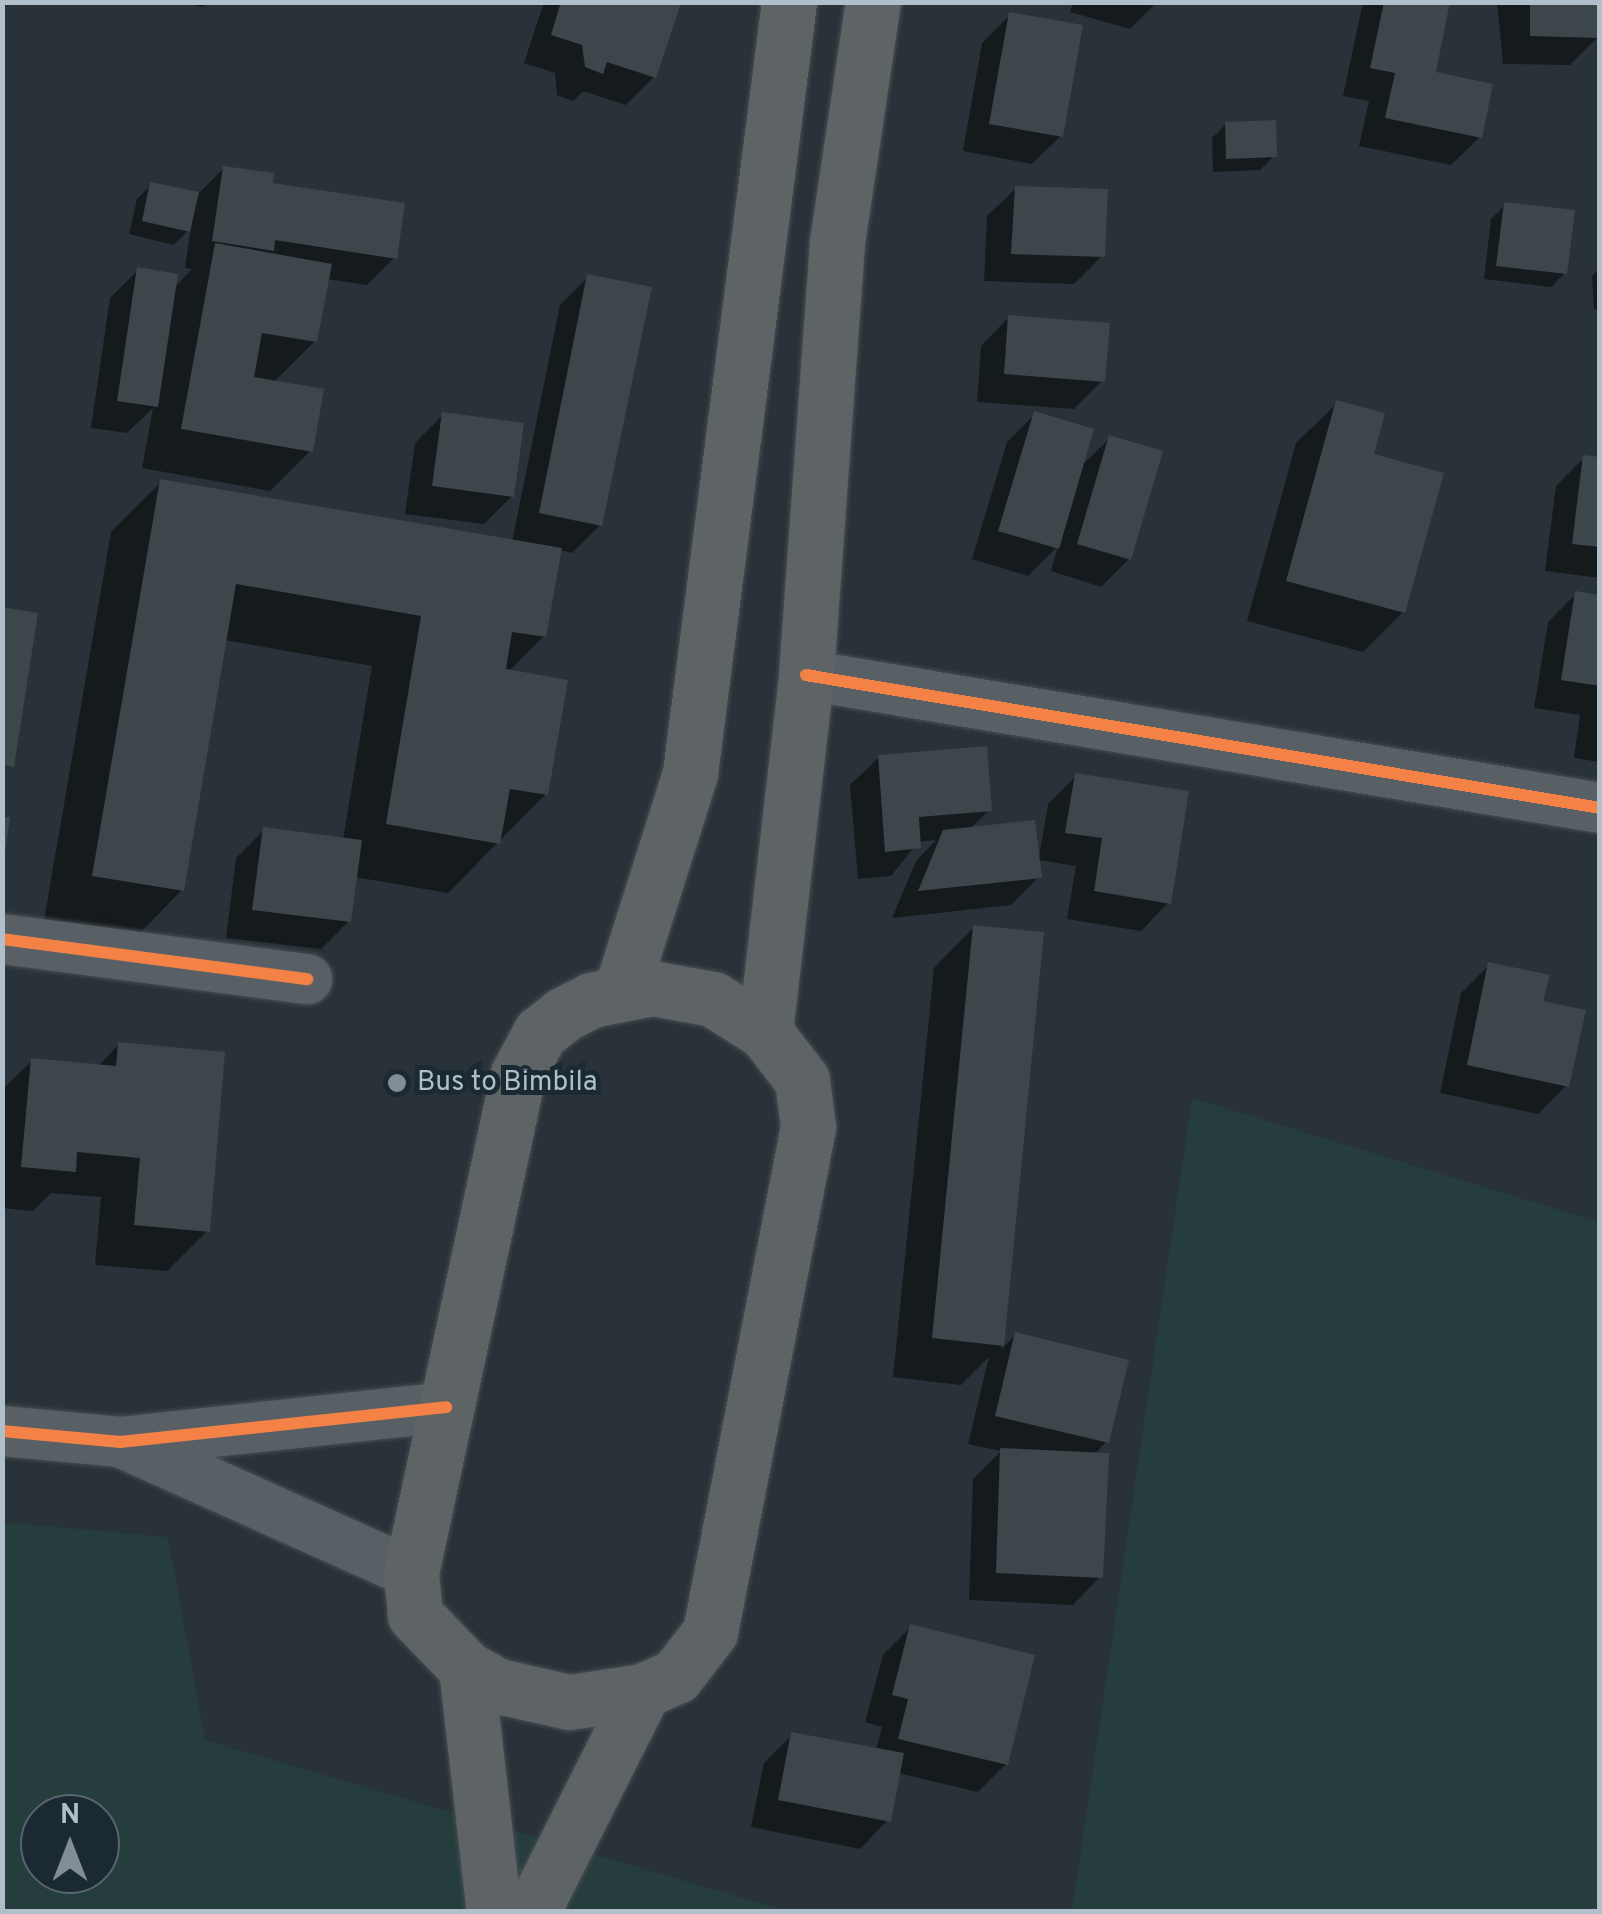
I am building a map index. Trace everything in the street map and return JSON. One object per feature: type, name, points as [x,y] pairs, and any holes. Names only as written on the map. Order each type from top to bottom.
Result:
[{"type":"highway","points":[[621,991],[690,773],[789,2]]},
{"type":"highway","points":[[764,1032],[806,675],[837,242],[873,2]]},
{"type":"highway","points":[[652,988],[713,999],[764,1032],[802,1080],[808,1127],[710,1632],[676,1676],[643,1691],[569,1702],[498,1686],[466,1668],[415,1615],[411,1573],[518,1074],[540,1033],[564,1014],[621,991],[652,988]]},
{"type":"highway","points":[[466,1668],[494,1912]]},
{"type":"highway","points":[[532,1912],[643,1691]]},
{"type":"street","points":[[806,675],[1600,808]]},
{"type":"street","points":[[2,939],[307,979]]},
{"type":"street","points":[[2,1431],[120,1442],[446,1408]]},
{"type":"street","points":[[120,1442],[411,1573]]},
{"type":"green space","points":[[1192,1098],[1599,1222],[1599,1911],[1072,1911]]},
{"type":"green space","points":[[2,1522],[168,1537],[205,1740],[787,1911],[3,1911]]},
{"type":"building","points":[[561,2],[681,3],[656,78],[607,62],[603,74],[585,67],[582,45],[551,35]]},
{"type":"building","points":[[1384,2],[1450,2],[1436,72],[1493,84],[1482,138],[1385,118],[1395,73],[1370,68]]},
{"type":"building","points":[[1530,2],[1600,2],[1600,38],[1530,36]]},
{"type":"building","points":[[1009,12],[1083,25],[1063,137],[989,124]]},
{"type":"building","points":[[1276,120],[1277,157],[1226,159],[1225,122]]},
{"type":"building","points":[[223,166],[274,173],[273,183],[405,203],[397,259],[275,240],[274,251],[212,241]]},
{"type":"building","points":[[150,182],[199,192],[190,232],[142,221]]},
{"type":"building","points":[[1015,186],[1108,189],[1105,257],[1011,254]]},
{"type":"building","points":[[1504,202],[1575,210],[1567,274],[1496,266]]},
{"type":"building","points":[[215,243],[332,264],[317,342],[262,333],[254,377],[324,389],[313,452],[181,429]]},
{"type":"building","points":[[137,267],[178,274],[158,407],[117,401]]},
{"type":"building","points":[[587,274],[652,287],[602,526],[539,513]]},
{"type":"building","points":[[1008,315],[1110,323],[1105,382],[1004,374]]},
{"type":"building","points":[[1336,400],[1385,413],[1374,454],[1444,473],[1405,613],[1286,581]]},
{"type":"building","points":[[1034,411],[1094,429],[1059,549],[998,531]]},
{"type":"building","points":[[442,412],[524,423],[514,497],[432,486]]},
{"type":"building","points":[[1109,435],[1163,451],[1131,560],[1077,544]]},
{"type":"building","points":[[1583,455],[1600,457],[1600,547],[1572,544]]},
{"type":"building","points":[[160,479],[562,548],[546,637],[512,632],[506,669],[568,680],[548,795],[510,789],[500,844],[386,824],[421,616],[236,584],[184,891],[92,876]]},
{"type":"building","points":[[1575,591],[1600,595],[1600,686],[1561,680]]},
{"type":"building","points":[[2,607],[38,613],[14,767],[2,765]]},
{"type":"building","points":[[987,746],[992,811],[919,817],[921,848],[885,852],[878,755]]},
{"type":"building","points":[[1075,773],[1189,791],[1171,904],[1094,891],[1102,838],[1065,833]]},
{"type":"building","points":[[2,817],[10,817],[5,853],[2,853]]},
{"type":"building","points":[[1035,820],[1042,878],[918,891],[943,830]]},
{"type":"building","points":[[263,827],[362,840],[351,922],[252,910]]},
{"type":"building","points":[[973,925],[1044,932],[1004,1346],[932,1338]]},
{"type":"building","points":[[1488,962],[1550,975],[1543,1001],[1586,1010],[1569,1087],[1467,1065]]},
{"type":"building","points":[[118,1042],[225,1052],[210,1232],[134,1225],[140,1158],[77,1152],[76,1172],[21,1167],[31,1058],[116,1066]]},
{"type":"building","points":[[1015,1332],[1129,1360],[1109,1443],[995,1416]]},
{"type":"building","points":[[1000,1448],[1109,1453],[1103,1578],[996,1573]]},
{"type":"building","points":[[910,1624],[1035,1655],[1008,1765],[898,1739],[908,1699],[892,1695]]},
{"type":"building","points":[[791,1732],[904,1753],[891,1822],[778,1800]]},
{"type":"cycle path","points":[[806,675],[1600,808]]},
{"type":"cycle path","points":[[2,939],[307,979]]},
{"type":"cycle path","points":[[2,1431],[120,1442],[446,1407]]},
{"type":"place","name":"Bus to Bimbila","points":[[397,1083]]}]
